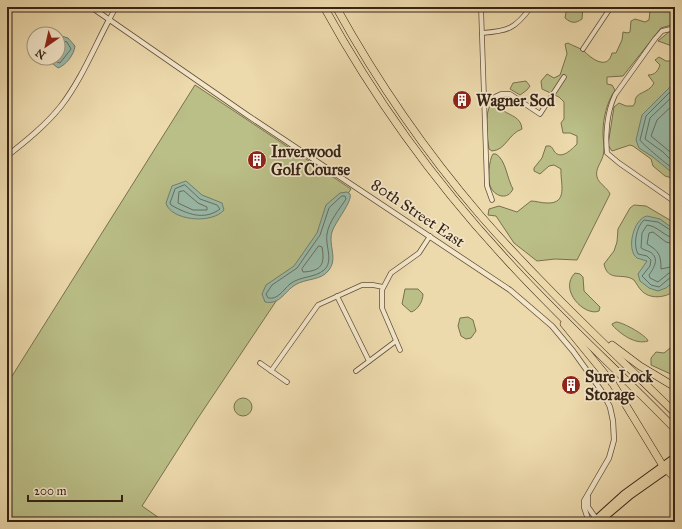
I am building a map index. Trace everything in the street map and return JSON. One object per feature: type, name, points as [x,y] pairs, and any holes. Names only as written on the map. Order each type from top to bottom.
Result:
[{"type":"highway","points":[[324,7],[364,76],[416,151],[467,216],[529,284],[613,384],[665,468],[675,478]]},
{"type":"highway","points":[[336,7],[374,72],[429,151],[481,216],[539,278],[675,413]]},
{"type":"highway","points":[[539,278],[605,340],[640,366],[675,388]]},
{"type":"highway","points":[[529,284],[675,429]]},
{"type":"main road","points":[[597,521],[665,468],[675,457]]},
{"type":"main road","points":[[665,468],[675,464]]},
{"type":"street","name":"80th Street East","points":[[91,7],[249,116],[510,290],[536,311],[566,342],[603,392],[612,414],[614,440],[607,464],[590,488],[583,504],[588,522]]},
{"type":"street","points":[[7,156],[48,121],[61,106],[77,80],[116,7]]},
{"type":"street","points":[[481,7],[487,186],[492,200]]},
{"type":"street","points":[[482,33],[507,29],[519,23],[531,7]]},
{"type":"street","points":[[583,49],[611,7]]},
{"type":"street","points":[[675,28],[662,31],[615,95],[610,105],[606,144],[607,153],[675,202]]},
{"type":"street","points":[[484,102],[501,94],[510,94],[540,114],[564,78]]},
{"type":"street","points":[[400,350],[382,308],[381,299],[383,288],[391,273],[419,253],[430,236]]},
{"type":"street","points":[[271,371],[314,309],[337,296],[362,285],[373,285],[383,288]]},
{"type":"street","points":[[337,296],[368,361]]},
{"type":"street","points":[[356,371],[396,341]]},
{"type":"street","points":[[260,363],[287,382]]},
{"type":"street","points":[[590,488],[587,504],[597,521]]},
{"type":"green space","points":[[567,7],[583,7],[582,19],[577,22],[573,22],[565,18]]},
{"type":"green space","points":[[648,7],[675,7],[675,24],[661,28],[623,76],[607,77],[607,84],[612,85],[615,90],[605,116],[603,132],[604,153],[597,169],[597,177],[599,182],[610,194],[577,260],[555,259],[537,261],[514,243],[496,216],[488,215],[489,209],[499,206],[517,212],[531,201],[545,203],[554,202],[561,196],[561,169],[554,165],[549,166],[540,174],[534,171],[534,168],[542,158],[546,146],[551,146],[557,154],[560,155],[566,153],[577,144],[577,136],[570,133],[563,133],[561,123],[564,119],[564,102],[559,97],[542,89],[541,81],[547,74],[554,78],[560,75],[567,54],[565,44],[568,43],[581,49],[592,58],[600,62],[607,61],[612,53],[616,53],[622,40],[623,32],[630,32],[631,21],[635,19],[645,22],[649,20],[650,11]]},
{"type":"green space","points":[[675,30],[675,47],[658,41],[670,31]]},
{"type":"green space","points":[[659,57],[666,61],[670,61],[675,57],[675,179],[665,176],[653,166],[651,159],[633,146],[630,145],[612,151],[608,145],[614,107],[619,103],[626,106],[633,106],[635,99],[639,94],[652,87],[654,83],[648,75],[656,72],[658,69],[660,65],[655,60]]},
{"type":"green space","points":[[526,81],[530,86],[520,95],[510,89],[513,83]]},
{"type":"green space","points":[[195,85],[351,189],[198,418],[142,506],[165,522],[7,522],[7,384]]},
{"type":"green space","points":[[498,102],[503,110],[518,119],[522,129],[513,134],[501,148],[492,151],[489,149],[487,138],[487,114],[491,104]]},
{"type":"green space","points":[[493,154],[496,154],[502,161],[513,189],[508,195],[505,196],[496,194],[490,185],[489,171],[490,161]]},
{"type":"green space","points":[[634,205],[646,206],[675,223],[675,290],[667,295],[653,297],[644,293],[634,280],[612,275],[606,270],[604,264],[614,251],[617,242],[618,229],[630,208]]},
{"type":"green space","points":[[575,273],[580,274],[583,277],[584,291],[600,307],[599,311],[593,312],[587,310],[575,301],[571,294],[570,287],[571,280]]},
{"type":"green space","points":[[405,289],[418,289],[423,294],[420,305],[411,312],[402,304]]},
{"type":"green space","points":[[468,317],[473,320],[476,331],[471,338],[466,339],[461,336],[458,326],[460,318]]},
{"type":"green space","points":[[616,322],[624,324],[644,336],[648,341],[643,342],[629,338],[613,326],[612,324]]},
{"type":"green space","points":[[675,344],[675,376],[651,365],[651,358],[656,352],[664,353]]},
{"type":"green space","points":[[243,398],[247,399],[251,403],[251,411],[247,415],[243,416],[239,415],[235,411],[234,407],[235,403],[239,399]]},
{"type":"water","points":[[66,37],[75,46],[66,63]]},
{"type":"water","points":[[675,82],[675,175],[653,157],[639,148],[636,140],[642,115]]},
{"type":"water","points":[[186,181],[202,195],[222,203],[224,210],[218,215],[201,219],[183,217],[169,209],[166,203],[172,186]]},
{"type":"water","points":[[347,192],[350,194],[349,201],[332,232],[331,242],[333,261],[329,270],[326,274],[318,278],[304,281],[295,285],[274,302],[265,302],[262,294],[266,285],[294,266],[317,233],[326,205],[340,193]]},
{"type":"water","points":[[647,216],[660,219],[675,230],[675,278],[666,288],[658,291],[649,288],[640,281],[638,274],[647,261],[637,258],[632,248],[635,228],[642,218]]},
{"type":"place","name":"Wagner Sod","points":[[462,100]]},
{"type":"place","name":"Inverwood Golf Course","points":[[257,160]]},
{"type":"place","name":"Sure Lock Storage","points":[[571,385]]}]
